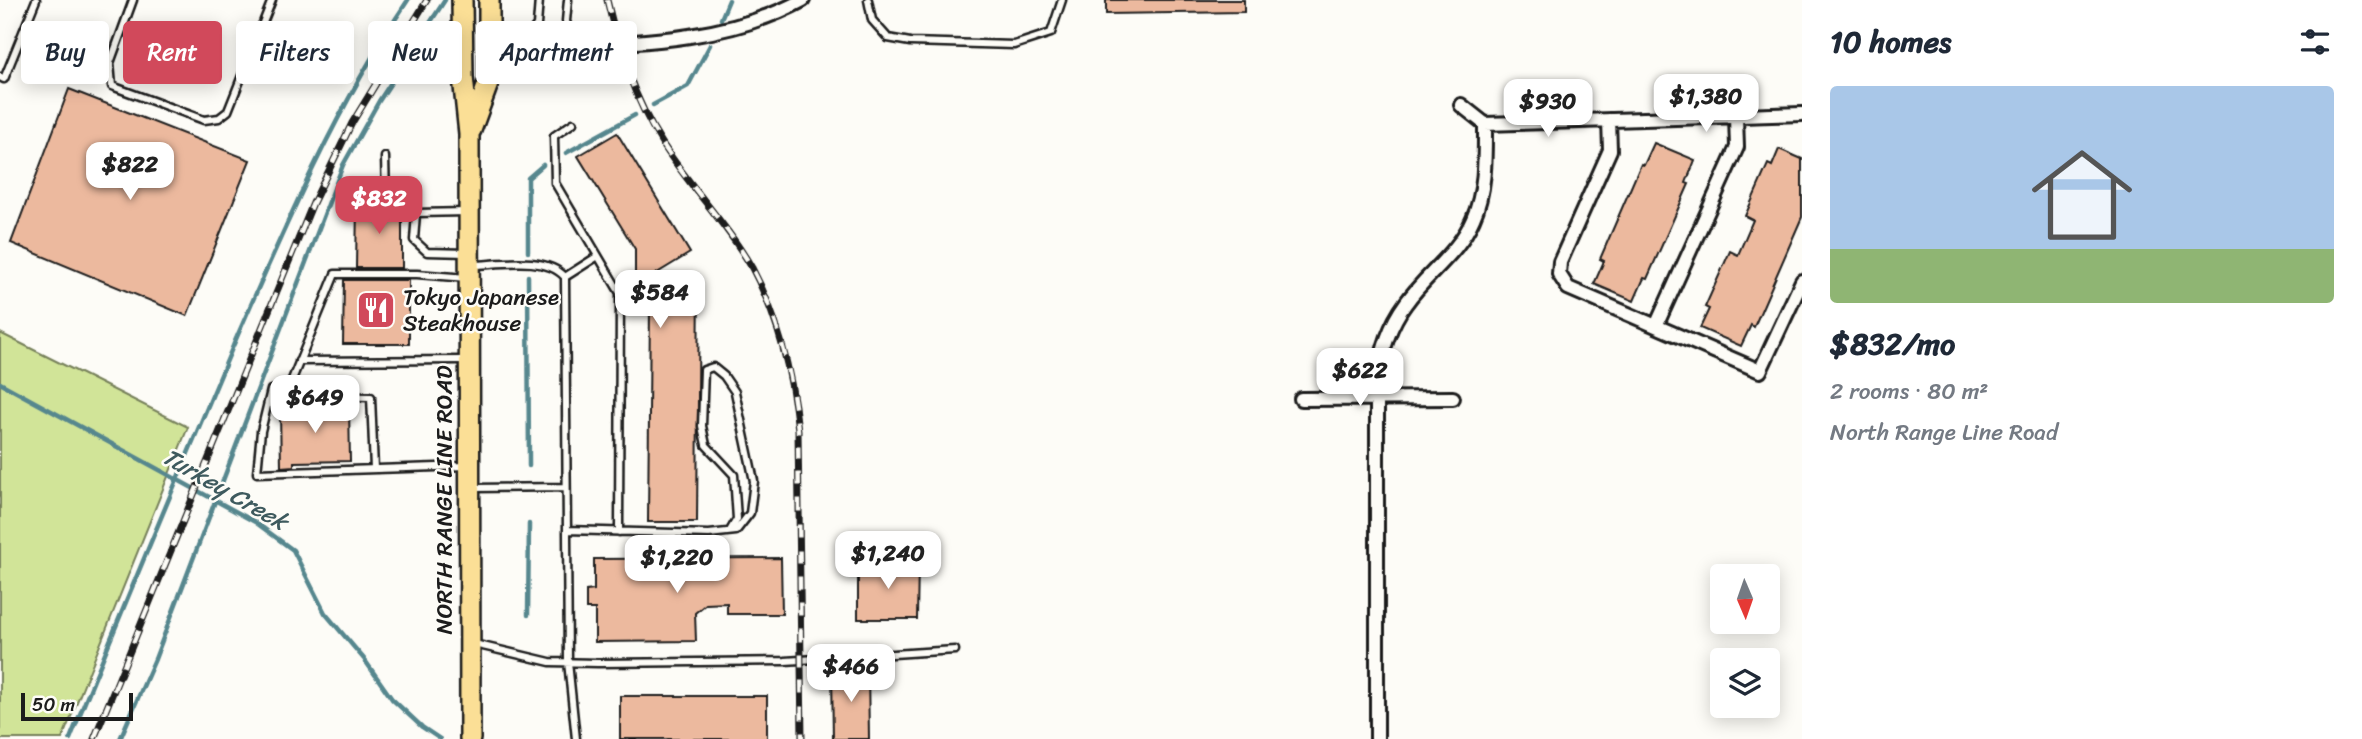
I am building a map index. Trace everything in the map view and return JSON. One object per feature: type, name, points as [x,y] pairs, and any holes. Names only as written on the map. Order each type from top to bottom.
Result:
[{"type":"main road","name":"NORTH RANGE LINE ROAD","points":[[462,0],[463,77],[469,134],[470,739]]},
{"type":"main road","name":"NORTH RANGE LINE ROAD","points":[[489,0],[489,21]]},
{"type":"main road","name":"NORTH RANGE LINE ROAD","points":[[469,134],[488,84]]},
{"type":"street","points":[[637,39],[709,33],[757,21],[803,0]]},
{"type":"street","points":[[1461,105],[1485,124],[1802,114]]},
{"type":"street","points":[[1656,326],[1737,147],[1736,117]]},
{"type":"street","points":[[1609,120],[1610,150],[1560,262],[1559,274],[1567,288],[1760,371],[1802,282]]},
{"type":"street","points":[[1377,739],[1377,398],[1383,347],[1392,323],[1408,300],[1460,243],[1473,219],[1481,194],[1485,124]]},
{"type":"street","points":[[1301,399],[1453,398]]},
{"type":"lane","points":[[0,87],[36,0]]},
{"type":"lane","points":[[133,0],[110,63],[112,86],[204,120],[219,118],[228,111],[272,0]]},
{"type":"lane","points":[[537,21],[539,0]]},
{"type":"lane","points":[[566,21],[568,0]]},
{"type":"lane","points":[[868,0],[872,20],[888,38],[910,42],[1014,45],[1051,33],[1062,0]]},
{"type":"lane","points":[[573,123],[554,136],[555,183],[620,293],[619,532]]},
{"type":"lane","points":[[385,158],[386,197],[405,199],[416,213],[414,240],[427,253],[469,265]]},
{"type":"lane","points":[[416,213],[469,212]]},
{"type":"lane","points":[[565,277],[598,256]]},
{"type":"lane","points":[[469,466],[257,473],[261,431],[271,390],[289,387],[335,274],[417,274],[469,265],[542,264],[558,270],[565,277],[568,662],[576,739]]},
{"type":"lane","points":[[299,361],[469,360]]},
{"type":"lane","points":[[567,530],[709,534],[736,531],[750,513],[754,481],[735,392],[724,376],[713,367],[704,370],[702,426],[706,445],[734,475],[737,519],[730,531]]},
{"type":"lane","points":[[270,395],[371,397],[374,469]]},
{"type":"lane","points":[[469,488],[566,487]]},
{"type":"lane","points":[[469,643],[550,662],[785,661],[955,650]]},
{"type":"green space","points":[[0,333],[188,427],[62,739],[0,739]]},
{"type":"building","points":[[1106,0],[1244,0],[1244,12],[1106,14]]},
{"type":"building","points":[[69,89],[250,160],[187,316],[11,243]]},
{"type":"building","points":[[617,133],[690,253],[654,275],[699,275],[697,522],[648,522],[650,306],[635,275],[635,249],[578,156]]},
{"type":"building","points":[[1654,143],[1695,160],[1686,183],[1689,184],[1647,279],[1644,278],[1634,301],[1594,284],[1604,261],[1600,259],[1641,164],[1644,165]]},
{"type":"building","points":[[1779,149],[1802,159],[1802,217],[1754,327],[1751,325],[1741,346],[1700,328],[1709,309],[1705,307],[1730,251],[1738,255],[1753,220],[1745,216],[1768,164],[1772,166]]},
{"type":"building","points":[[357,203],[402,204],[402,268],[356,268]]},
{"type":"building","name":"Tokyo Japanese Steakhouse","points":[[344,280],[409,280],[409,344],[343,344]]},
{"type":"building","points":[[294,407],[349,407],[350,461],[294,462],[294,466],[281,467],[280,412],[295,412]]},
{"type":"building","points":[[781,558],[782,614],[727,614],[727,603],[706,604],[695,613],[696,641],[595,642],[595,609],[586,609],[586,591],[594,590],[594,559]]},
{"type":"building","points":[[858,564],[918,564],[917,619],[858,619]]},
{"type":"building","points":[[868,669],[869,739],[833,739],[832,670]]},
{"type":"building","points":[[620,696],[767,696],[767,739],[620,739]]},
{"type":"waterway","points":[[70,739],[233,346],[292,213],[334,125],[408,0]]},
{"type":"waterway","points":[[120,739],[155,659],[343,165],[379,101],[445,0]]},
{"type":"waterway","points":[[721,19],[729,0]]},
{"type":"waterway","points":[[653,105],[688,86],[710,45]]},
{"type":"waterway","points":[[566,153],[635,115]]},
{"type":"waterway","points":[[528,252],[528,178],[543,165]]},
{"type":"waterway","points":[[528,276],[529,466]]},
{"type":"waterway","name":"Turkey Creek","points":[[0,383],[255,522],[293,550],[325,613],[364,659],[392,699],[422,727],[440,739]]},
{"type":"waterway","points":[[528,615],[529,524]]},
{"type":"railway","points":[[94,739],[313,203],[352,123],[427,0]]},
{"type":"railway","points":[[607,0],[622,56],[643,109],[673,159],[752,268],[770,307],[783,347],[798,430],[802,739]]},
{"type":"place","name":"Tokyo Japanese Steakhouse","points":[[376,310]]}]
